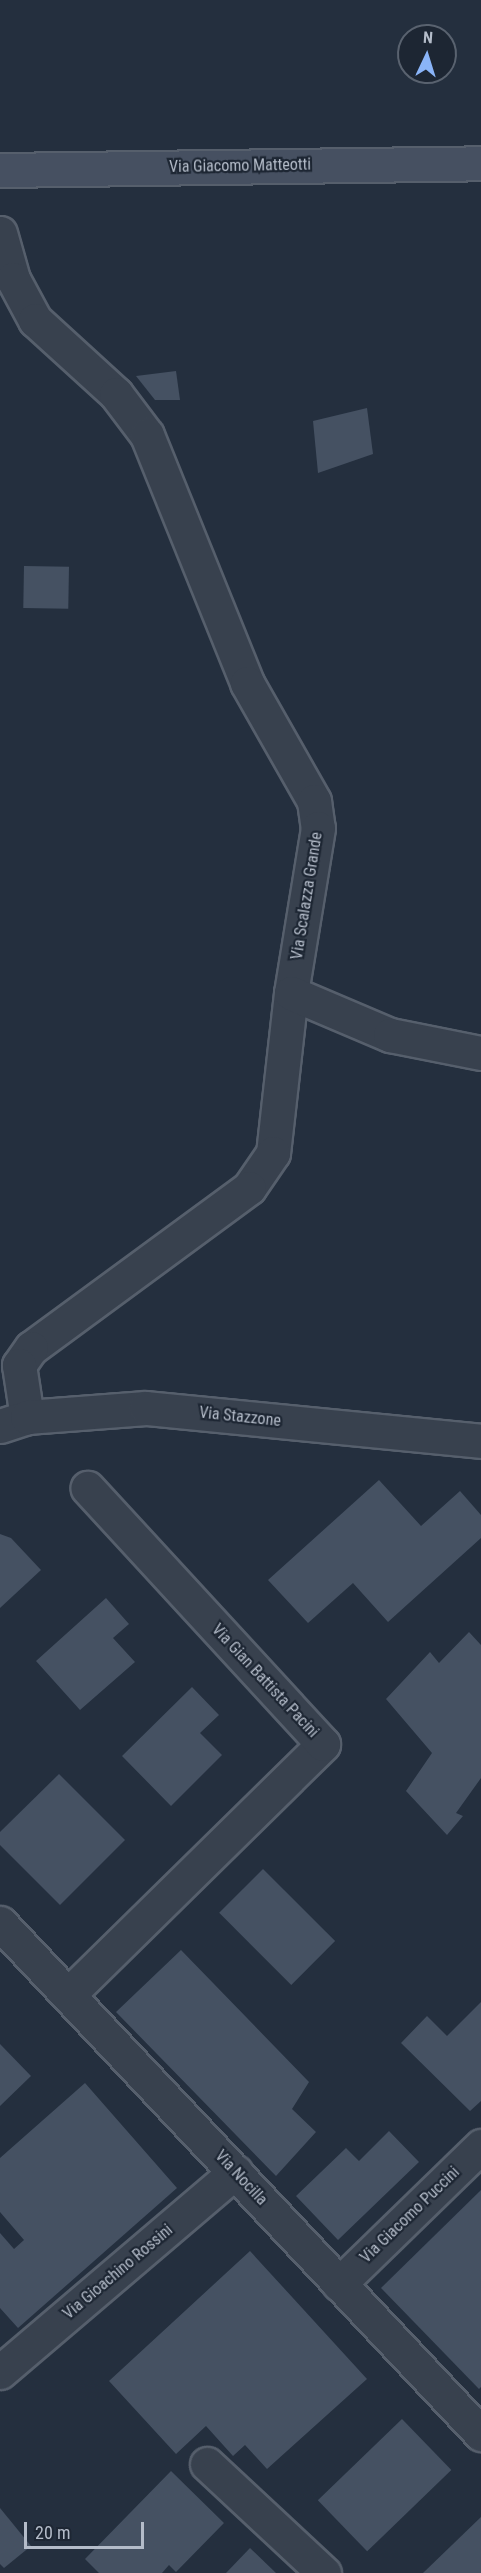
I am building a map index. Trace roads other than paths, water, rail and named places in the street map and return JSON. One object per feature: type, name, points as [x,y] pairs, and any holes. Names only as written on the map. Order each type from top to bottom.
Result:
[{"type":"main road","name":"Via Giacomo Matteotti","points":[[0,170],[481,163]]},
{"type":"street","name":"Via Scalazza Grande","points":[[0,233],[13,279],[35,320],[116,394],[147,435],[247,683],[314,801],[318,828],[315,860],[291,993],[273,1153],[264,1171],[249,1188],[31,1348],[19,1365],[13,1421]]},
{"type":"street","points":[[291,993],[390,1035],[481,1053]]},
{"type":"street","name":"Via Stazzone","points":[[13,1421],[146,1408],[481,1441]]},
{"type":"street","name":"Via Gian Battista Pacini","points":[[70,1994],[323,1744],[88,1488]]},
{"type":"street","name":"Via Nocilla","points":[[0,1923],[70,1994],[481,2434]]},
{"type":"street","name":"Via Giacomo Puccini","points":[[339,2284],[481,2146]]},
{"type":"street","name":"Via Gioachino Rossini","points":[[0,2372],[235,2172]]},
{"type":"street","points":[[207,2464],[324,2573]]}]
